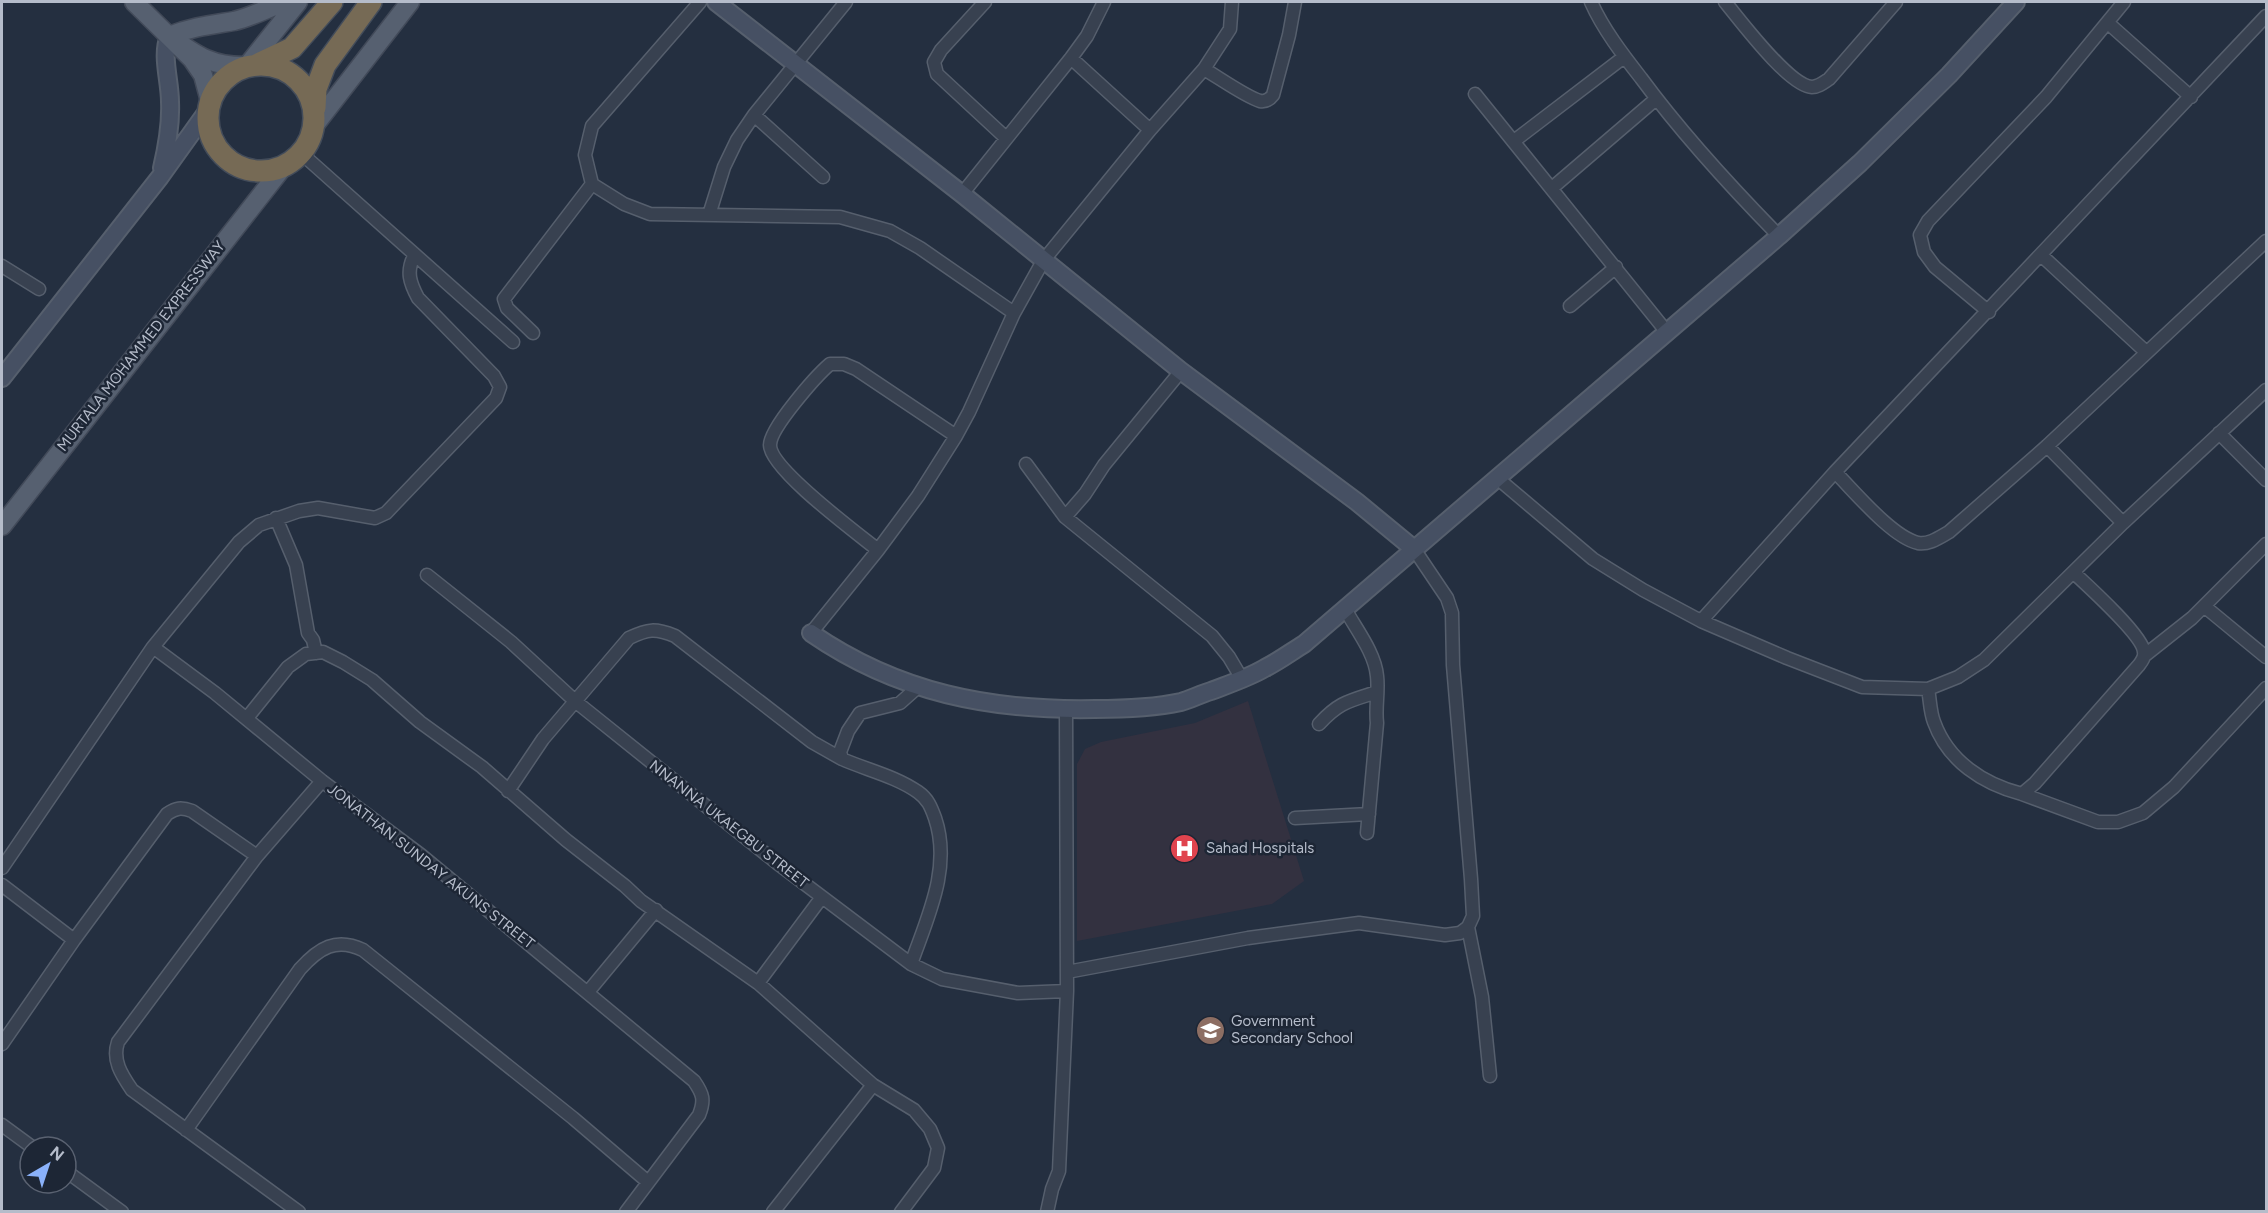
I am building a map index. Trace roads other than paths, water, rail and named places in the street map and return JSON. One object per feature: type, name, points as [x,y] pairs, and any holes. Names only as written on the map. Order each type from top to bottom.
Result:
[{"type":"highway","points":[[332,2],[292,48],[224,79],[209,105],[208,127],[214,144],[232,163],[257,171],[283,166],[301,153],[308,143],[314,122],[316,89],[325,65],[371,2]]},
{"type":"highway","points":[[251,66],[281,69],[296,78],[307,92],[314,122]]},
{"type":"main road","points":[[2,378],[160,177],[209,105],[203,75],[192,58],[134,2]]},
{"type":"main road","points":[[160,177],[168,141],[171,104],[165,47],[169,36],[190,27],[235,20],[260,13],[283,2]]},
{"type":"main road","points":[[169,36],[196,55],[211,62],[232,67],[251,66],[298,2]]},
{"type":"main road","points":[[314,122],[410,2]]},
{"type":"main road","points":[[716,2],[962,194],[1181,371],[1357,502],[1414,549]]},
{"type":"main road","points":[[811,633],[843,655],[918,687],[955,698],[1066,710],[1133,709],[1182,701],[1265,669],[1304,644],[1779,236],[1860,163],[1950,75],[2016,2]]},
{"type":"main road","name":"MURTALA MOHAMMED EXPRESSWAY","points":[[2,526],[283,166]]},
{"type":"street","points":[[700,2],[592,126],[585,155],[592,184],[624,204],[650,214],[840,217],[890,231],[920,248],[1014,312]]},
{"type":"street","points":[[709,215],[724,167],[737,140],[754,115],[846,2]]},
{"type":"street","points":[[985,2],[941,50],[934,62],[938,74],[1006,138]]},
{"type":"street","points":[[962,194],[1071,58],[1087,36],[1104,2]]},
{"type":"street","points":[[811,633],[918,496],[956,436],[1014,312],[1043,261],[1150,129],[1204,69],[1230,29],[1232,2]]},
{"type":"street","points":[[1204,69],[1253,97],[1262,101],[1270,99],[1289,35],[1294,2]]},
{"type":"street","points":[[1591,2],[1624,57],[1656,99],[1708,162],[1779,236]]},
{"type":"street","points":[[1725,2],[1760,46],[1796,80],[1810,87],[1819,86],[1829,80],[1894,2]]},
{"type":"street","points":[[1989,312],[1935,267],[1924,252],[1920,235],[1928,221],[2046,97],[2124,2]]},
{"type":"street","points":[[1701,621],[1835,472],[1989,312],[2266,16]]},
{"type":"street","points":[[2108,23],[2191,97]]},
{"type":"street","points":[[1514,141],[1624,57]]},
{"type":"street","points":[[1071,58],[1150,129]]},
{"type":"street","points":[[1475,93],[1666,331]]},
{"type":"street","points":[[1552,188],[1656,99]]},
{"type":"street","points":[[754,115],[823,177]]},
{"type":"street","points":[[301,153],[513,342]]},
{"type":"street","points":[[533,333],[507,308],[504,298],[592,184]]},
{"type":"street","points":[[1835,472],[1896,533],[1920,543],[1933,541],[1949,532],[2047,446],[2266,241]]},
{"type":"street","points":[[2041,255],[2146,352]]},
{"type":"street","points":[[2,868],[153,648],[239,542],[259,525],[299,511],[318,508],[375,518],[386,513],[496,398],[500,387],[494,375],[418,298],[410,284],[409,267],[414,256]]},
{"type":"street","points":[[2,266],[39,289]]},
{"type":"street","points":[[1570,306],[1616,267]]},
{"type":"street","points":[[878,550],[787,475],[771,454],[771,437],[815,378],[830,364],[844,364],[856,369],[956,436]]},
{"type":"street","points":[[1065,517],[1085,494],[1104,465],[1181,371]]},
{"type":"street","points":[[1496,477],[1593,559],[1643,590],[1701,621],[1862,687],[1928,689],[1958,677],[1984,660],[2123,523],[2266,390]]},
{"type":"street","points":[[2219,433],[2266,480]]},
{"type":"street","points":[[2047,446],[2123,523]]},
{"type":"street","points":[[1026,464],[1065,517],[1212,636],[1229,657],[1242,679]]},
{"type":"street","points":[[276,518],[296,565],[308,633],[313,640],[316,653]]},
{"type":"street","points":[[2022,794],[2035,783],[2117,691],[2144,656],[2204,606],[2266,544]]},
{"type":"street","points":[[1067,972],[1248,938],[1359,923],[1445,935],[1460,933],[1468,927],[1473,916],[1472,879],[1453,665],[1452,613],[1447,598],[1414,549]]},
{"type":"street","points":[[2074,573],[2117,615],[2144,650],[2144,656]]},
{"type":"street","name":"NNANNA UKAEGBU STREET","points":[[428,575],[511,642],[575,701],[822,897],[911,964],[942,979],[1018,993],[1067,991]]},
{"type":"street","points":[[2204,606],[2266,657]]},
{"type":"street","points":[[1345,609],[1372,659],[1377,675],[1375,709],[1377,723],[1367,833]]},
{"type":"street","points":[[508,791],[543,739],[629,638],[644,631],[659,630],[675,636],[812,742],[842,759],[881,773],[917,792],[929,803],[938,828],[942,849],[939,879],[911,964]]},
{"type":"street","name":"JONATHAN SUNDAY AKUNS STREET","points":[[153,648],[247,718],[322,781],[422,855],[694,1081],[702,1092],[704,1102],[699,1115],[648,1182]]},
{"type":"street","points":[[247,718],[288,667],[306,654],[323,652],[372,680],[420,722],[482,767],[587,858],[641,901],[758,983],[873,1085],[914,1110],[930,1129],[938,1148],[934,1168],[901,1212]]},
{"type":"street","points":[[842,759],[840,752],[848,731],[861,713],[900,703],[918,687]]},
{"type":"street","points":[[1928,689],[1934,721],[1951,754],[1979,777],[2008,790],[2098,822],[2118,822],[2144,813],[2174,787],[2266,688]]},
{"type":"street","points":[[1319,724],[1331,711],[1344,702],[1377,692]]},
{"type":"street","points":[[1047,1212],[1059,1171],[1067,991],[1066,710]]},
{"type":"street","points":[[299,1212],[132,1090],[117,1062],[115,1053],[118,1042],[257,856],[322,781]]},
{"type":"street","points":[[2,1044],[74,940],[167,814],[175,808],[192,811],[257,856]]},
{"type":"street","points":[[1295,818],[1369,814]]},
{"type":"street","points":[[2,885],[74,940]]},
{"type":"street","points":[[758,983],[822,897]]},
{"type":"street","points":[[588,992],[656,910]]},
{"type":"street","points":[[1468,927],[1482,997],[1490,1076]]},
{"type":"street","points":[[186,1130],[300,969],[313,955],[325,948],[341,944],[352,945],[363,950],[573,1118],[648,1182],[626,1212]]},
{"type":"street","points":[[773,1212],[873,1085]]},
{"type":"street","points":[[2,1125],[18,1137]]},
{"type":"street","points":[[78,1180],[122,1212]]},
{"type":"place","name":"Sahad Hospitals","points":[[1185,848]]},
{"type":"place","name":"Government Secondary School","points":[[1210,1030]]}]
